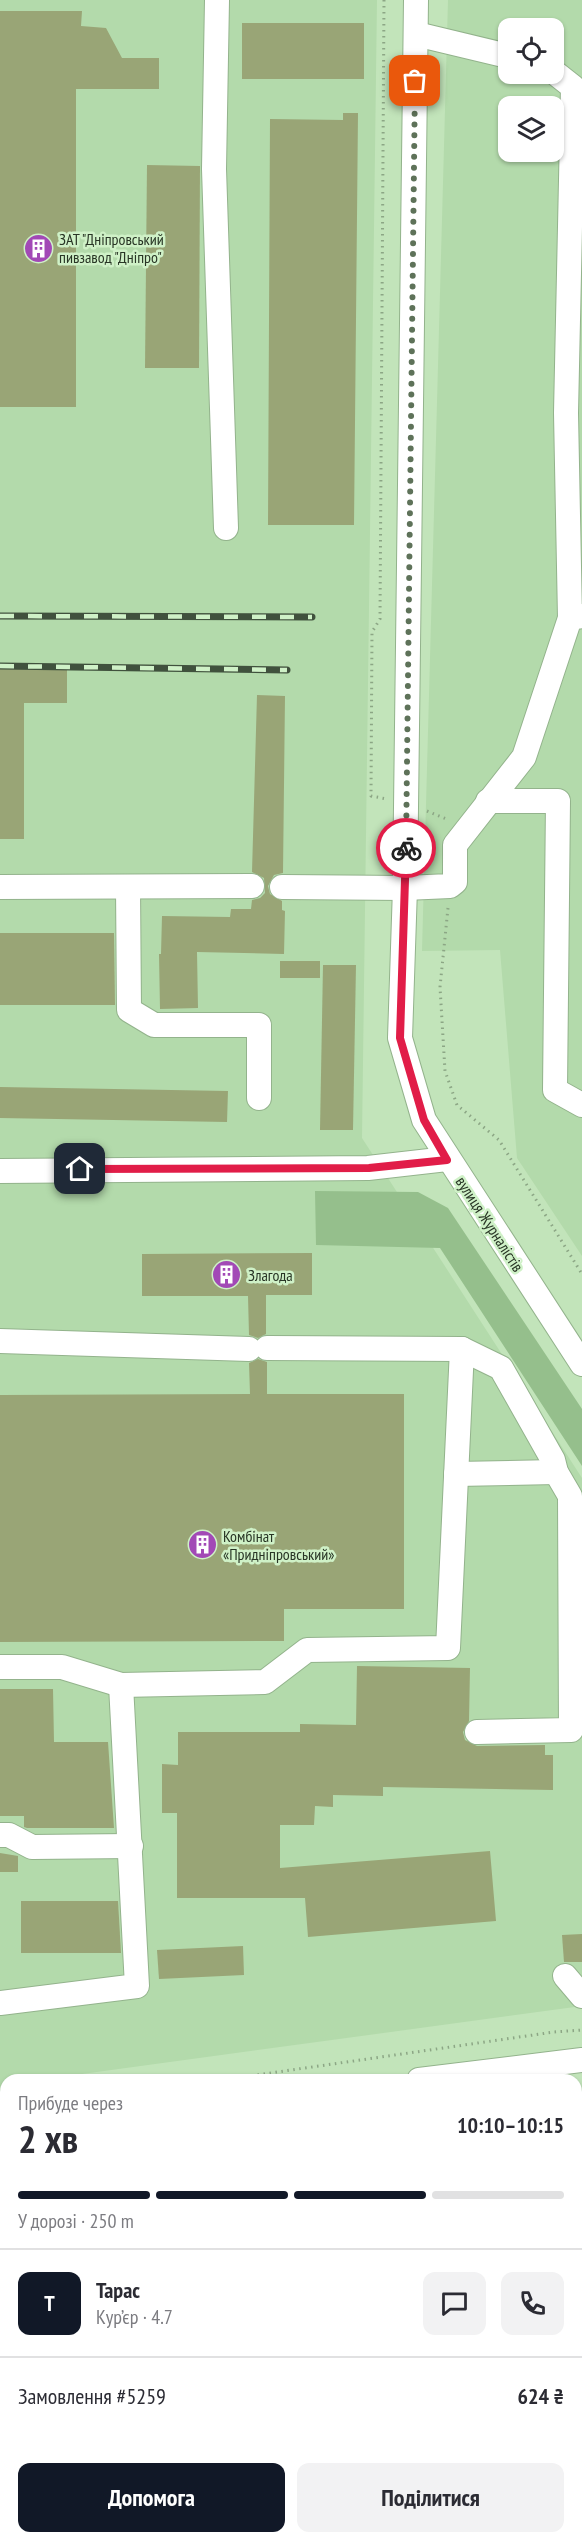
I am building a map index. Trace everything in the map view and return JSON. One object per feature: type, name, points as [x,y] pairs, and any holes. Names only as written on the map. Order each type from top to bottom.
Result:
[{"type":"street","points":[[217,0],[214,169],[226,528]]},
{"type":"street","name":"вулиця Журналістів","points":[[416,0],[407,803],[400,1038],[424,1120],[447,1160],[582,1364]]},
{"type":"street","points":[[416,34],[498,54]]},
{"type":"street","points":[[282,887],[405,888],[450,886],[455,882],[454,844],[524,756],[576,617],[566,412],[573,87],[564,80]]},
{"type":"street","points":[[488,801],[558,801],[555,1090],[582,1106]]},
{"type":"street","points":[[0,887],[252,886]]},
{"type":"street","points":[[129,887],[129,1010],[153,1025],[258,1025],[259,1098]]},
{"type":"street","points":[[0,1171],[369,1168],[447,1160]]},
{"type":"street","points":[[0,1341],[258,1348],[462,1349],[501,1368],[553,1460],[556,1472],[570,1496],[571,1731],[477,1732]]},
{"type":"street","points":[[0,1667],[62,1667],[120,1685],[265,1682],[307,1650],[448,1648],[462,1349]]},
{"type":"street","points":[[456,1474],[556,1472]]},
{"type":"street","points":[[0,2003],[137,1986],[132,1924],[131,1846],[120,1685]]},
{"type":"street","points":[[0,1835],[9,1834],[32,1847],[131,1846]]},
{"type":"street","points":[[565,1976],[582,1996]]},
{"type":"street","points":[[468,2074],[582,2060]]},
{"type":"path","points":[[384,0],[380,619],[372,632],[371,796],[407,803],[468,828]]},
{"type":"path","points":[[450,886],[440,987],[445,1071],[457,1105],[498,1140],[582,1274]]},
{"type":"path","points":[[264,2074],[582,2030]]},
{"type":"shaded area","points":[[0,0],[377,0],[362,1138],[582,1478],[582,2006],[82,2074],[0,2074]]},
{"type":"shaded area","points":[[448,0],[582,0],[582,1256],[517,1158],[500,950],[422,951]]},
{"type":"shaded area","points":[[315,1191],[418,1192],[448,1208],[582,1409],[582,1466],[440,1248],[316,1245]]},
{"type":"building","name":"ЗАТ \"Дніпровський пивзавод \"Дніпро\"","points":[[0,11],[82,11],[81,26],[106,28],[122,58],[159,58],[159,89],[76,89],[76,407],[0,407]]},
{"type":"building","points":[[242,23],[364,23],[364,79],[242,79]]},
{"type":"building","points":[[343,113],[358,113],[354,525],[268,525],[270,119],[343,120]]},
{"type":"building","points":[[147,165],[200,166],[199,368],[145,368]]},
{"type":"building","points":[[0,668],[67,669],[67,703],[24,703],[24,839],[0,839]]},
{"type":"building","points":[[257,695],[285,696],[283,873],[274,875],[268,886],[270,894],[282,901],[282,910],[285,911],[284,954],[197,952],[198,1008],[160,1009],[159,954],[161,954],[162,916],[230,917],[231,909],[251,909],[252,900],[260,898],[265,893],[264,878],[252,872]]},
{"type":"building","points":[[0,933],[114,933],[115,1005],[0,1005]]},
{"type":"building","points":[[280,961],[320,961],[320,978],[280,978]]},
{"type":"building","points":[[323,965],[356,965],[353,1130],[320,1130]]},
{"type":"building","points":[[0,1087],[228,1091],[227,1122],[0,1118]]},
{"type":"building","name":"Злагода","points":[[312,1253],[312,1295],[266,1295],[266,1334],[258,1338],[249,1335],[248,1296],[142,1296],[142,1254]]},
{"type":"building","name":"Комбінат «Придніпровський»","points":[[258,1359],[267,1362],[267,1394],[404,1394],[404,1609],[284,1609],[284,1641],[0,1642],[0,1395],[250,1394],[249,1363]]},
{"type":"building","points":[[357,1666],[470,1668],[469,1721],[463,1732],[465,1740],[477,1746],[545,1745],[545,1755],[553,1755],[553,1790],[383,1787],[383,1796],[333,1795],[333,1807],[315,1806],[314,1825],[280,1825],[280,1868],[490,1851],[496,1921],[308,1937],[305,1898],[177,1898],[177,1813],[162,1813],[162,1764],[178,1765],[178,1732],[300,1732],[300,1724],[356,1725]]},
{"type":"building","points":[[0,1689],[53,1689],[54,1742],[108,1742],[114,1828],[27,1828],[24,1827],[24,1816],[0,1816]]},
{"type":"building","points":[[0,1853],[18,1856],[18,1872],[0,1872]]},
{"type":"building","points":[[21,1901],[118,1901],[121,1953],[21,1953]]},
{"type":"building","points":[[582,1934],[582,1962],[564,1962],[562,1935]]},
{"type":"building","points":[[243,1946],[244,1975],[159,1979],[157,1950]]},
{"type":"railway","points":[[0,616],[312,617]]},
{"type":"railway","points":[[0,666],[287,670]]},
{"type":"way so far","points":[[406,848],[415,81]]},
{"type":"place","name":"ЗАТ \"Дніпровський пивзавод \"Дніпро\"","points":[[38,248]]},
{"type":"place","name":"Злагода","points":[[227,1275]]},
{"type":"place","name":"Комбінат «Придніпровський»","points":[[202,1545]]},
{"type":"route","points":[[80,1169],[369,1168],[447,1160],[424,1120],[400,1038],[406,848]]}]
